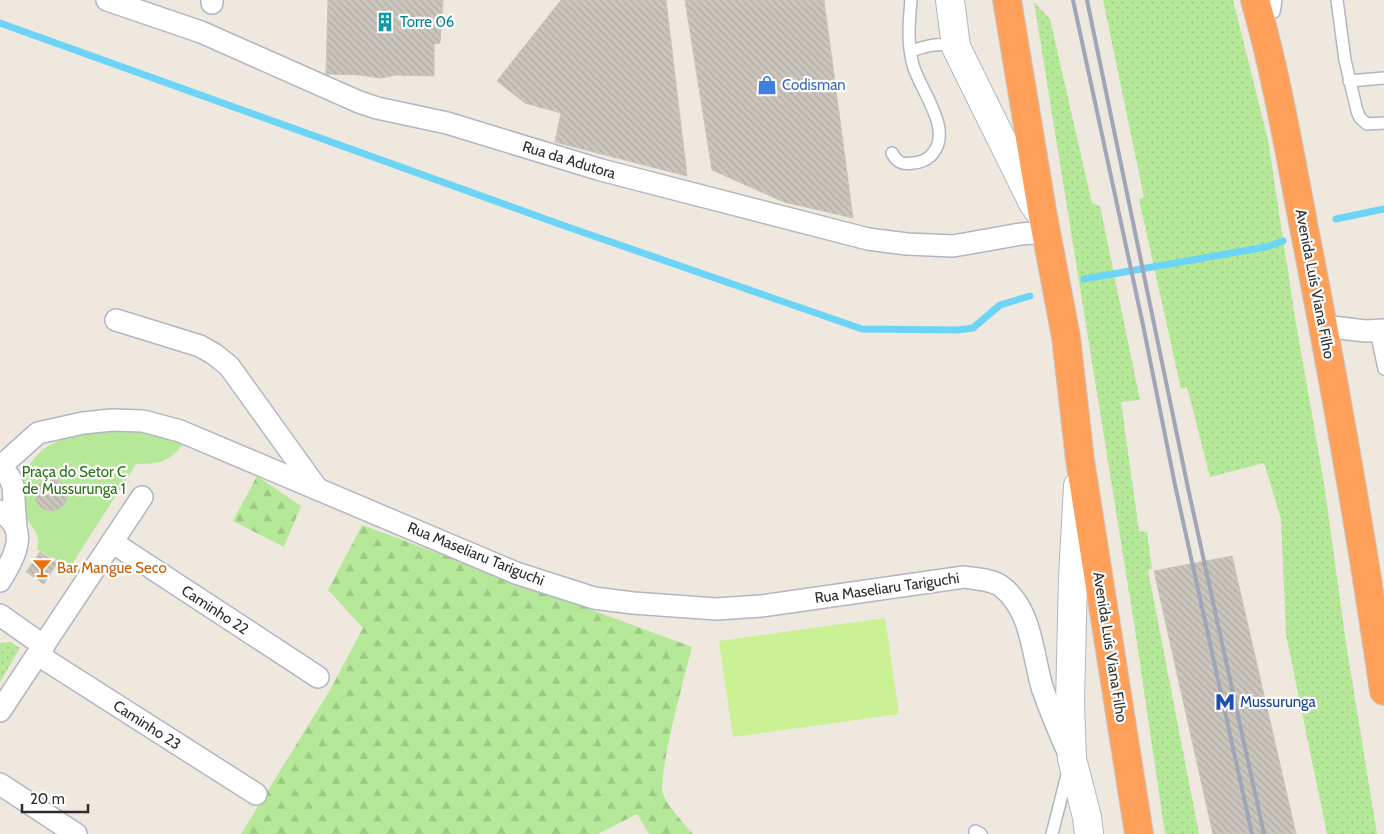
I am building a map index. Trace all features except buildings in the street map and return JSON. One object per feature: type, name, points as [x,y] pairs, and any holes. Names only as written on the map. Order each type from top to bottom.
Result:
[{"type":"highway","name":"Avenida Luís Viana Filho","points":[[1007,0],[1044,224],[1066,336],[1080,460],[1139,834]]},
{"type":"highway","name":"Avenida Luís Viana Filho","points":[[1270,3],[1285,125],[1324,326],[1366,570],[1384,691]]},
{"type":"main road","name":"Avenida Luís Viana Filho","points":[[950,0],[956,47],[1044,224]]},
{"type":"main road","name":"Avenida Luís Viana Filho","points":[[1080,460],[1073,578],[1070,703],[1072,759],[1087,818],[1089,834]]},
{"type":"main road","name":"Avenida Luís Viana Filho","points":[[1366,570],[1384,627]]},
{"type":"street","name":"Rua da Adutora","points":[[107,0],[201,32],[359,102],[377,108],[447,123],[601,170],[868,239],[907,244],[953,246],[1021,234],[1044,224]]},
{"type":"street","points":[[116,320],[200,346],[229,366],[316,487]]},
{"type":"street","points":[[1324,326],[1350,330],[1380,330]]},
{"type":"street","name":"Rua Maseliaru Tariguchi","points":[[0,468],[38,433],[83,422],[112,420],[143,421],[180,431],[516,573],[594,598],[716,609],[761,606],[964,577],[999,584],[1013,598],[1024,616],[1053,719],[1072,759]]},
{"type":"street","points":[[0,468],[9,476],[13,486],[18,542],[16,553],[0,581]]},
{"type":"street","points":[[0,711],[142,497]]},
{"type":"street","points":[[0,511],[16,529]]},
{"type":"street","name":"Caminho 22","points":[[112,542],[318,677]]},
{"type":"street","name":"Caminho 23","points":[[0,615],[41,650],[256,794]]},
{"type":"street","points":[[0,784],[76,834]]},
{"type":"lane","points":[[892,153],[896,160],[902,164],[916,163],[929,158],[935,152],[939,143],[940,128],[916,74],[911,51],[908,27],[911,0]]},
{"type":"lane","points":[[1337,0],[1349,81],[1360,118],[1367,124],[1384,123]]},
{"type":"lane","points":[[911,51],[942,44],[956,47]]},
{"type":"lane","points":[[1349,81],[1384,78]]},
{"type":"lane","points":[[1380,330],[1384,369]]},
{"type":"lane","points":[[1052,834],[1072,759]]},
{"type":"green space","points":[[1103,0],[1233,0],[1268,140],[1295,317],[1324,483],[1346,643],[1377,834],[1327,834],[1286,635],[1281,519],[1264,463],[1210,477],[1187,387],[1181,389],[1139,199],[1144,197]]},
{"type":"green space","points":[[1034,2],[1050,19],[1092,203],[1100,206],[1140,400],[1121,402],[1139,531],[1147,532],[1152,569],[1148,570],[1199,834],[1165,834],[1134,623]]},
{"type":"green space","name":"Praça do Setor C de Mussurunga 1","points":[[124,428],[188,439],[166,460],[136,464],[69,569],[37,549],[37,535],[25,516],[21,500],[30,490],[23,484],[29,468],[37,455],[62,439],[92,432]]},
{"type":"green space","points":[[257,476],[301,506],[284,547],[233,521]]},
{"type":"green space","points":[[362,525],[692,647],[668,746],[662,784],[665,799],[693,834],[649,834],[637,814],[598,834],[241,834],[330,690],[363,628],[328,590]]},
{"type":"green space","points":[[885,618],[899,714],[733,737],[719,641]]},
{"type":"green space","points":[[10,642],[20,648],[0,682],[0,643]]},
{"type":"waterway","points":[[0,23],[562,225],[862,329],[958,330],[973,328],[1000,305],[1030,296]]},
{"type":"waterway","points":[[1336,219],[1384,209]]},
{"type":"waterway","points":[[1084,279],[1266,247],[1283,241]]},
{"type":"railway","points":[[1073,0],[1143,325],[1175,485],[1252,834]]},
{"type":"railway","points":[[1087,0],[1188,488],[1264,834]]},
{"type":"place","name":"Torre 06","points":[[385,22]]},
{"type":"place","name":"Codisman","points":[[767,85]]},
{"type":"place","name":"Bar Mangue Seco","points":[[42,568]]},
{"type":"place","name":"Mussurunga","points":[[1225,702]]}]
